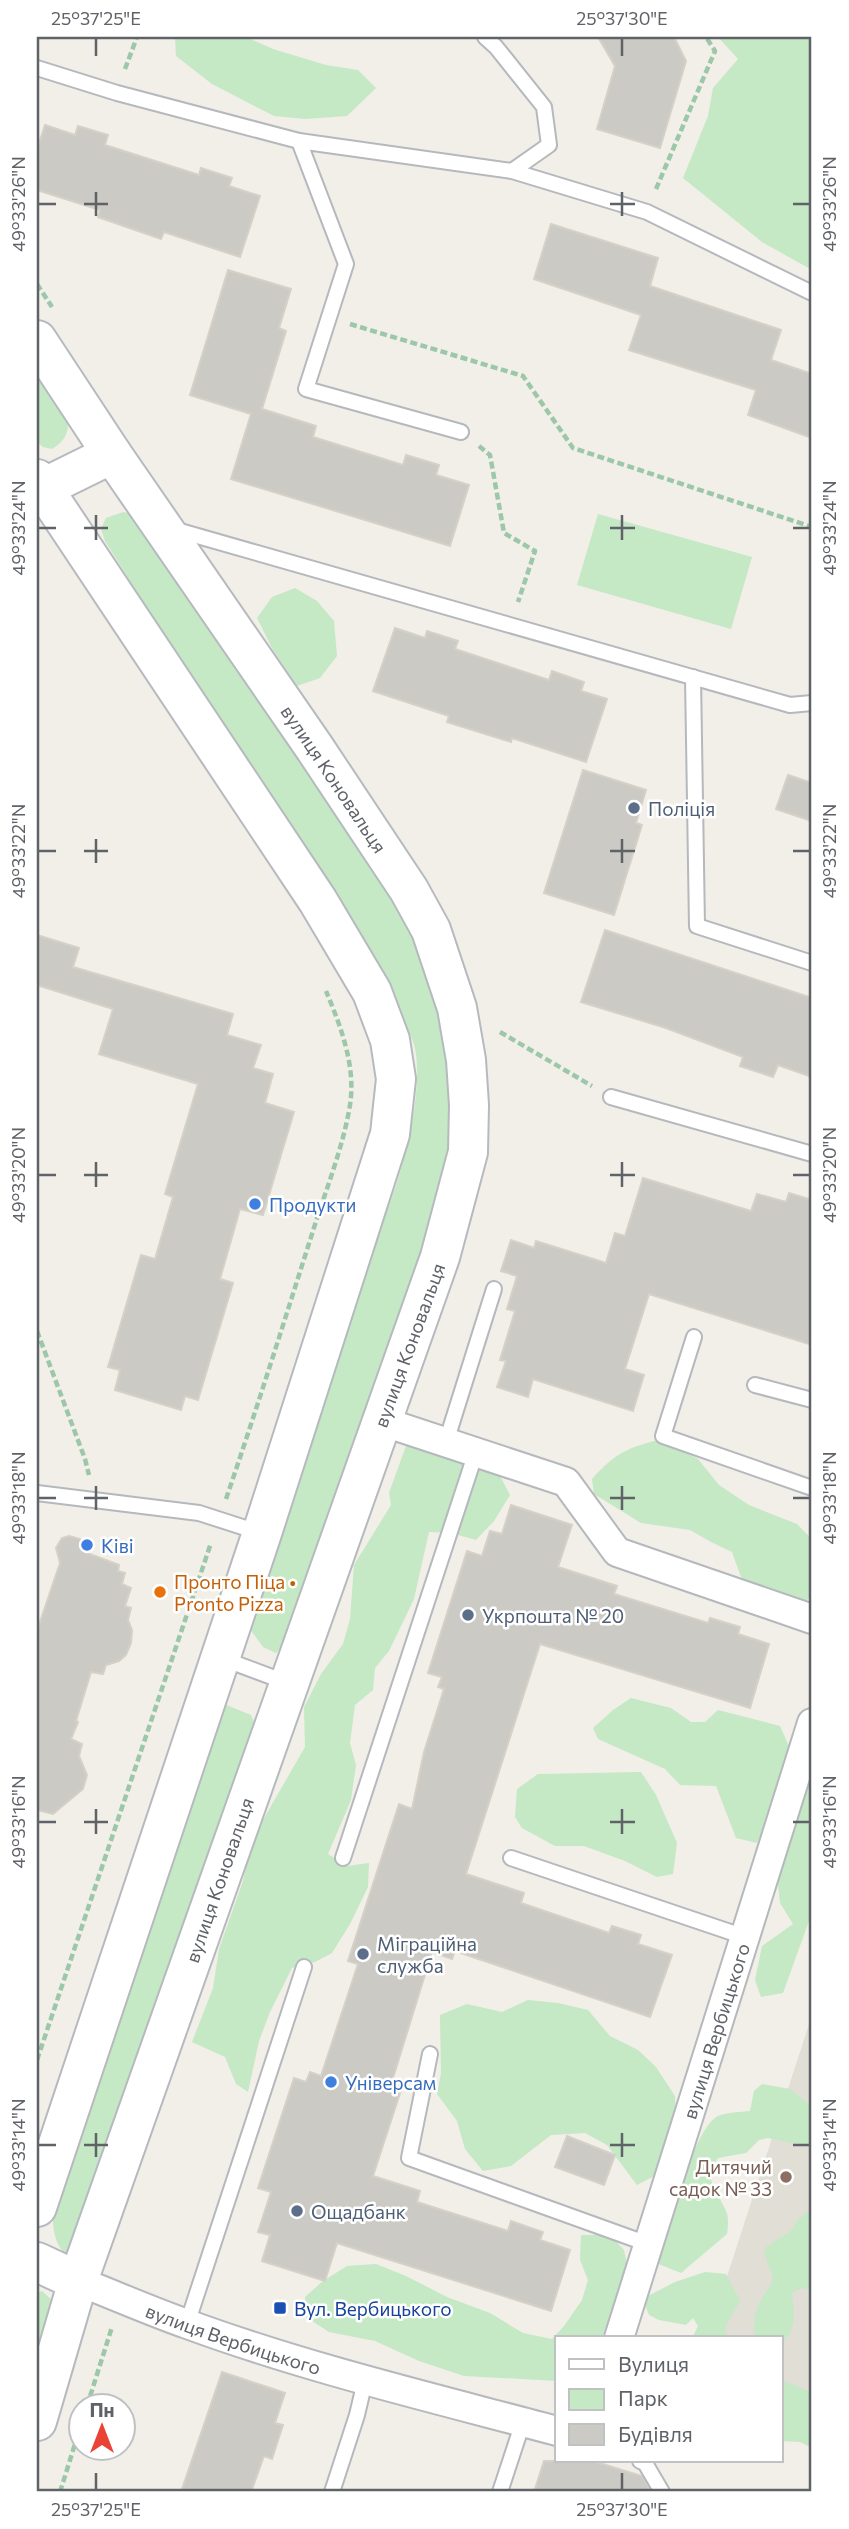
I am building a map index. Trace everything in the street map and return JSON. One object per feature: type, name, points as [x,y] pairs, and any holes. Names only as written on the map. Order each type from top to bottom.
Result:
[{"type":"main road","name":"вулиця Коновальця","points":[[37,340],[409,890],[431,930],[457,1008],[466,1060],[469,1105],[468,1152],[440,1257],[78,2281],[37,2421]]},
{"type":"main road","points":[[37,2207],[262,1533],[390,1134],[396,1080],[390,1040],[372,992],[318,901],[39,486],[112,454]]},
{"type":"main road","points":[[37,2262],[78,2281]]},
{"type":"street","points":[[381,1421],[566,1482],[617,1552],[812,1619]]},
{"type":"street","name":"вулиця Вербицького","points":[[620,2336],[812,1723]]},
{"type":"street","name":"вулиця Вербицького","points":[[78,2281],[187,2324],[365,2381],[555,2430]]},
{"type":"lane","points":[[485,37],[544,107],[549,145],[512,171]]},
{"type":"lane","points":[[37,68],[117,93],[299,141],[512,171],[647,212],[812,293]]},
{"type":"lane","points":[[299,141],[346,264],[306,389],[461,432]]},
{"type":"lane","points":[[160,525],[790,705],[812,703]]},
{"type":"lane","points":[[693,677],[697,926],[812,964]]},
{"type":"lane","points":[[611,1097],[812,1154]]},
{"type":"lane","points":[[446,1442],[494,1289]]},
{"type":"lane","points":[[694,1338],[663,1436],[812,1488]]},
{"type":"lane","points":[[754,1385],[812,1400]]},
{"type":"lane","points":[[344,1858],[476,1452]]},
{"type":"lane","points":[[38,1495],[199,1513],[262,1533]]},
{"type":"lane","points":[[220,1658],[289,1683]]},
{"type":"lane","points":[[511,1858],[745,1937]]},
{"type":"lane","points":[[187,2324],[304,1967]]},
{"type":"lane","points":[[430,2054],[409,2158],[648,2244]]},
{"type":"lane","points":[[332,2492],[365,2381]]},
{"type":"lane","points":[[500,2492],[523,2422]]},
{"type":"lane","points":[[642,2462],[662,2492]]},
{"type":"path","points":[[117,93],[137,37]]},
{"type":"path","points":[[647,212],[715,51],[706,37]]},
{"type":"path","points":[[330,317],[523,376],[573,448],[812,527]]},
{"type":"path","points":[[461,432],[491,455],[504,533],[535,551],[520,598]]},
{"type":"path","points":[[37,2060],[265,1385],[350,1105],[350,1070],[341,1029],[322,983]]},
{"type":"path","points":[[457,1008],[611,1097]]},
{"type":"path","points":[[37,1331],[85,1459],[95,1500]]},
{"type":"path","points":[[60,2492],[69,2462]]},
{"type":"shaded area","name":"Дитячий садок № 33","points":[[812,2015],[812,2406],[782,2396],[782,2336],[708,2336]]},
{"type":"green space","points":[[175,37],[246,37],[273,49],[326,65],[358,70],[376,88],[347,116],[305,119],[274,116],[212,84],[176,56]]},
{"type":"green space","points":[[718,37],[812,37],[812,270],[762,242],[683,178],[708,116],[713,88],[738,59]]},
{"type":"green space","points":[[37,364],[59,396],[68,419],[68,430],[63,440],[52,449],[37,442]]},
{"type":"green space","points":[[123,512],[138,515],[399,905],[420,948],[447,1040],[452,1146],[442,1196],[284,1644],[276,1653],[263,1647],[250,1629],[281,1513],[397,1183],[415,1102],[416,1054],[410,1035],[394,1004],[105,541],[101,529],[106,518]]},
{"type":"green space","points":[[598,514],[752,557],[731,629],[577,585]]},
{"type":"green space","points":[[295,588],[317,601],[334,621],[337,656],[320,678],[297,686],[273,650],[257,618],[272,597]]},
{"type":"green space","points":[[662,1439],[698,1459],[719,1485],[749,1505],[797,1524],[812,1539],[812,1596],[806,1601],[769,1601],[741,1577],[732,1552],[690,1530],[641,1523],[594,1494],[592,1479],[608,1463],[631,1448]]},
{"type":"green space","points":[[407,1443],[499,1474],[510,1495],[494,1521],[476,1540],[451,1533],[429,1532],[414,1599],[389,1651],[375,1668],[373,1690],[355,1705],[350,1743],[356,1765],[351,1800],[328,1854],[347,1866],[369,1863],[368,1887],[332,1953],[315,1962],[292,1968],[259,2041],[248,2092],[236,2084],[225,2057],[192,2042],[213,1988],[219,1949],[243,1881],[252,1839],[305,1747],[304,1707],[321,1674],[343,1644],[350,1619],[354,1565],[391,1505],[389,1493]]},
{"type":"green space","points":[[631,1698],[671,1708],[691,1722],[705,1722],[718,1710],[780,1726],[794,1758],[757,1843],[736,1838],[716,1786],[680,1785],[665,1769],[598,1739],[593,1728]]},
{"type":"green space","points":[[224,1704],[251,1715],[258,1732],[75,2250],[64,2253],[54,2233],[54,2197]]},
{"type":"green space","points":[[812,1752],[812,1921],[809,1921],[783,1993],[761,1997],[755,1980],[762,1946],[793,1924],[780,1903],[776,1866]]},
{"type":"green space","points":[[641,1772],[656,1795],[677,1843],[673,1874],[657,1877],[625,1861],[584,1846],[555,1846],[522,1828],[515,1817],[517,1789],[538,1774]]},
{"type":"green space","points":[[528,2000],[588,2010],[610,2036],[638,2050],[656,2067],[675,2096],[676,2121],[658,2174],[637,2185],[607,2145],[585,2133],[551,2135],[511,2166],[483,2171],[465,2149],[457,2121],[437,2094],[441,2073],[440,2015],[467,2004],[502,2012]]},
{"type":"green space","points":[[762,2084],[790,2089],[812,2106],[812,2147],[768,2138],[759,2140],[746,2153],[718,2158],[713,2166],[711,2179],[727,2213],[727,2234],[681,2273],[656,2263],[681,2183],[699,2140],[718,2116],[750,2111],[754,2091]]},
{"type":"green space","points":[[812,2208],[812,2291],[802,2288],[792,2293],[792,2326],[782,2344],[782,2336],[755,2336],[755,2321],[761,2300],[772,2280],[765,2248],[792,2230],[797,2221]]},
{"type":"green space","points":[[581,2235],[610,2235],[624,2250],[629,2274],[603,2336],[555,2336],[555,2381],[464,2376],[419,2361],[375,2341],[329,2332],[306,2317],[305,2297],[323,2281],[347,2266],[376,2264],[447,2297],[490,2313],[523,2333],[552,2339],[582,2300],[588,2280],[580,2260]]},
{"type":"green space","points":[[705,2272],[726,2274],[740,2301],[725,2327],[727,2336],[693,2336],[698,2326],[693,2318],[686,2325],[659,2320],[649,2315],[645,2305],[648,2296],[675,2282]]},
{"type":"green space","points":[[42,2291],[53,2301],[37,2360],[37,2293]]},
{"type":"green space","points":[[782,2380],[812,2392],[812,2448],[800,2442],[782,2441]]},
{"type":"building","points":[[598,37],[674,37],[686,61],[660,148],[597,129],[615,66]]},
{"type":"building","points":[[45,125],[75,135],[78,126],[108,135],[105,145],[199,175],[201,168],[232,178],[229,186],[260,196],[240,257],[164,232],[161,239],[98,217],[100,210],[37,190],[37,150]]},
{"type":"building","points":[[551,224],[658,258],[650,286],[781,330],[771,360],[812,374],[812,438],[748,415],[756,390],[629,350],[641,315],[534,279]]},
{"type":"building","points":[[228,270],[291,289],[279,328],[286,331],[262,409],[316,426],[313,437],[403,465],[406,455],[439,465],[436,475],[469,485],[450,546],[231,479],[251,414],[190,395]]},
{"type":"building","points":[[395,628],[425,638],[427,631],[458,641],[455,649],[549,680],[552,671],[584,682],[581,691],[607,699],[586,762],[512,738],[511,742],[447,722],[449,716],[373,691]]},
{"type":"building","points":[[583,770],[646,790],[636,823],[642,825],[614,915],[544,893]]},
{"type":"building","points":[[788,775],[812,783],[812,821],[776,809]]},
{"type":"building","points":[[605,930],[812,998],[812,1077],[778,1065],[773,1077],[740,1066],[743,1057],[666,1028],[581,1002]]},
{"type":"building","points":[[37,935],[79,948],[73,967],[233,1014],[227,1035],[261,1045],[253,1068],[273,1074],[265,1103],[294,1112],[263,1215],[240,1209],[220,1279],[233,1283],[198,1400],[185,1396],[181,1410],[115,1390],[120,1370],[108,1367],[141,1255],[155,1259],[173,1197],[165,1194],[198,1084],[99,1054],[113,1009],[37,985]]},
{"type":"building","points":[[643,1178],[751,1211],[757,1194],[786,1202],[789,1193],[812,1200],[812,1345],[649,1294],[625,1369],[644,1375],[633,1411],[533,1379],[528,1397],[497,1387],[506,1361],[500,1360],[515,1311],[507,1309],[517,1276],[501,1271],[511,1240],[534,1248],[536,1241],[606,1263],[615,1233],[625,1236]]},
{"type":"building","points":[[511,1505],[572,1525],[558,1567],[617,1586],[614,1594],[708,1623],[710,1618],[740,1627],[738,1634],[769,1644],[750,1708],[540,1644],[466,1874],[524,1893],[521,1903],[609,1933],[612,1926],[641,1935],[638,1944],[672,1955],[650,2017],[455,1951],[452,1959],[432,1952],[393,2078],[404,2081],[373,2176],[420,2191],[417,2202],[508,2231],[511,2221],[543,2232],[540,2240],[570,2250],[551,2311],[337,2243],[325,2281],[262,2261],[270,2235],[258,2232],[271,2192],[258,2188],[294,2078],[306,2082],[310,2072],[321,2076],[358,1964],[348,1961],[399,1804],[412,1809],[424,1752],[444,1689],[438,1687],[442,1677],[428,1673],[467,1551],[482,1556],[490,1531],[502,1534]]},
{"type":"building","points":[[69,1536],[80,1539],[87,1553],[119,1565],[118,1571],[125,1573],[122,1584],[131,1588],[125,1606],[131,1608],[128,1620],[132,1630],[126,1655],[119,1661],[106,1665],[103,1674],[91,1672],[71,1739],[82,1744],[79,1756],[87,1775],[83,1789],[53,1814],[37,1810],[37,1631],[60,1563],[56,1548],[62,1538]]},
{"type":"building","points":[[567,2136],[615,2155],[604,2185],[555,2167]]},
{"type":"building","points":[[222,2372],[285,2393],[275,2423],[283,2425],[272,2459],[264,2456],[251,2492],[181,2492]]},
{"type":"building","points":[[544,2461],[555,2461],[596,2462],[642,2476],[651,2492],[534,2492]]},
{"type":"place","name":"Поліція","points":[[634,808]]},
{"type":"place","name":"Продукти","points":[[255,1204]]},
{"type":"place","name":"Ківі","points":[[87,1545]]},
{"type":"place","name":"Пронто Піца • Pronto Pizza","points":[[160,1592]]},
{"type":"place","name":"Укрпошта № 20","points":[[468,1615]]},
{"type":"place","name":"Міграційна служба","points":[[363,1954]]},
{"type":"place","name":"Універсам","points":[[331,2082]]},
{"type":"place","name":"Дитячий садок № 33","points":[[786,2177]]},
{"type":"place","name":"Ощадбанк","points":[[297,2211]]},
{"type":"place","name":"Вул. Вербицького","points":[[280,2308]]}]
